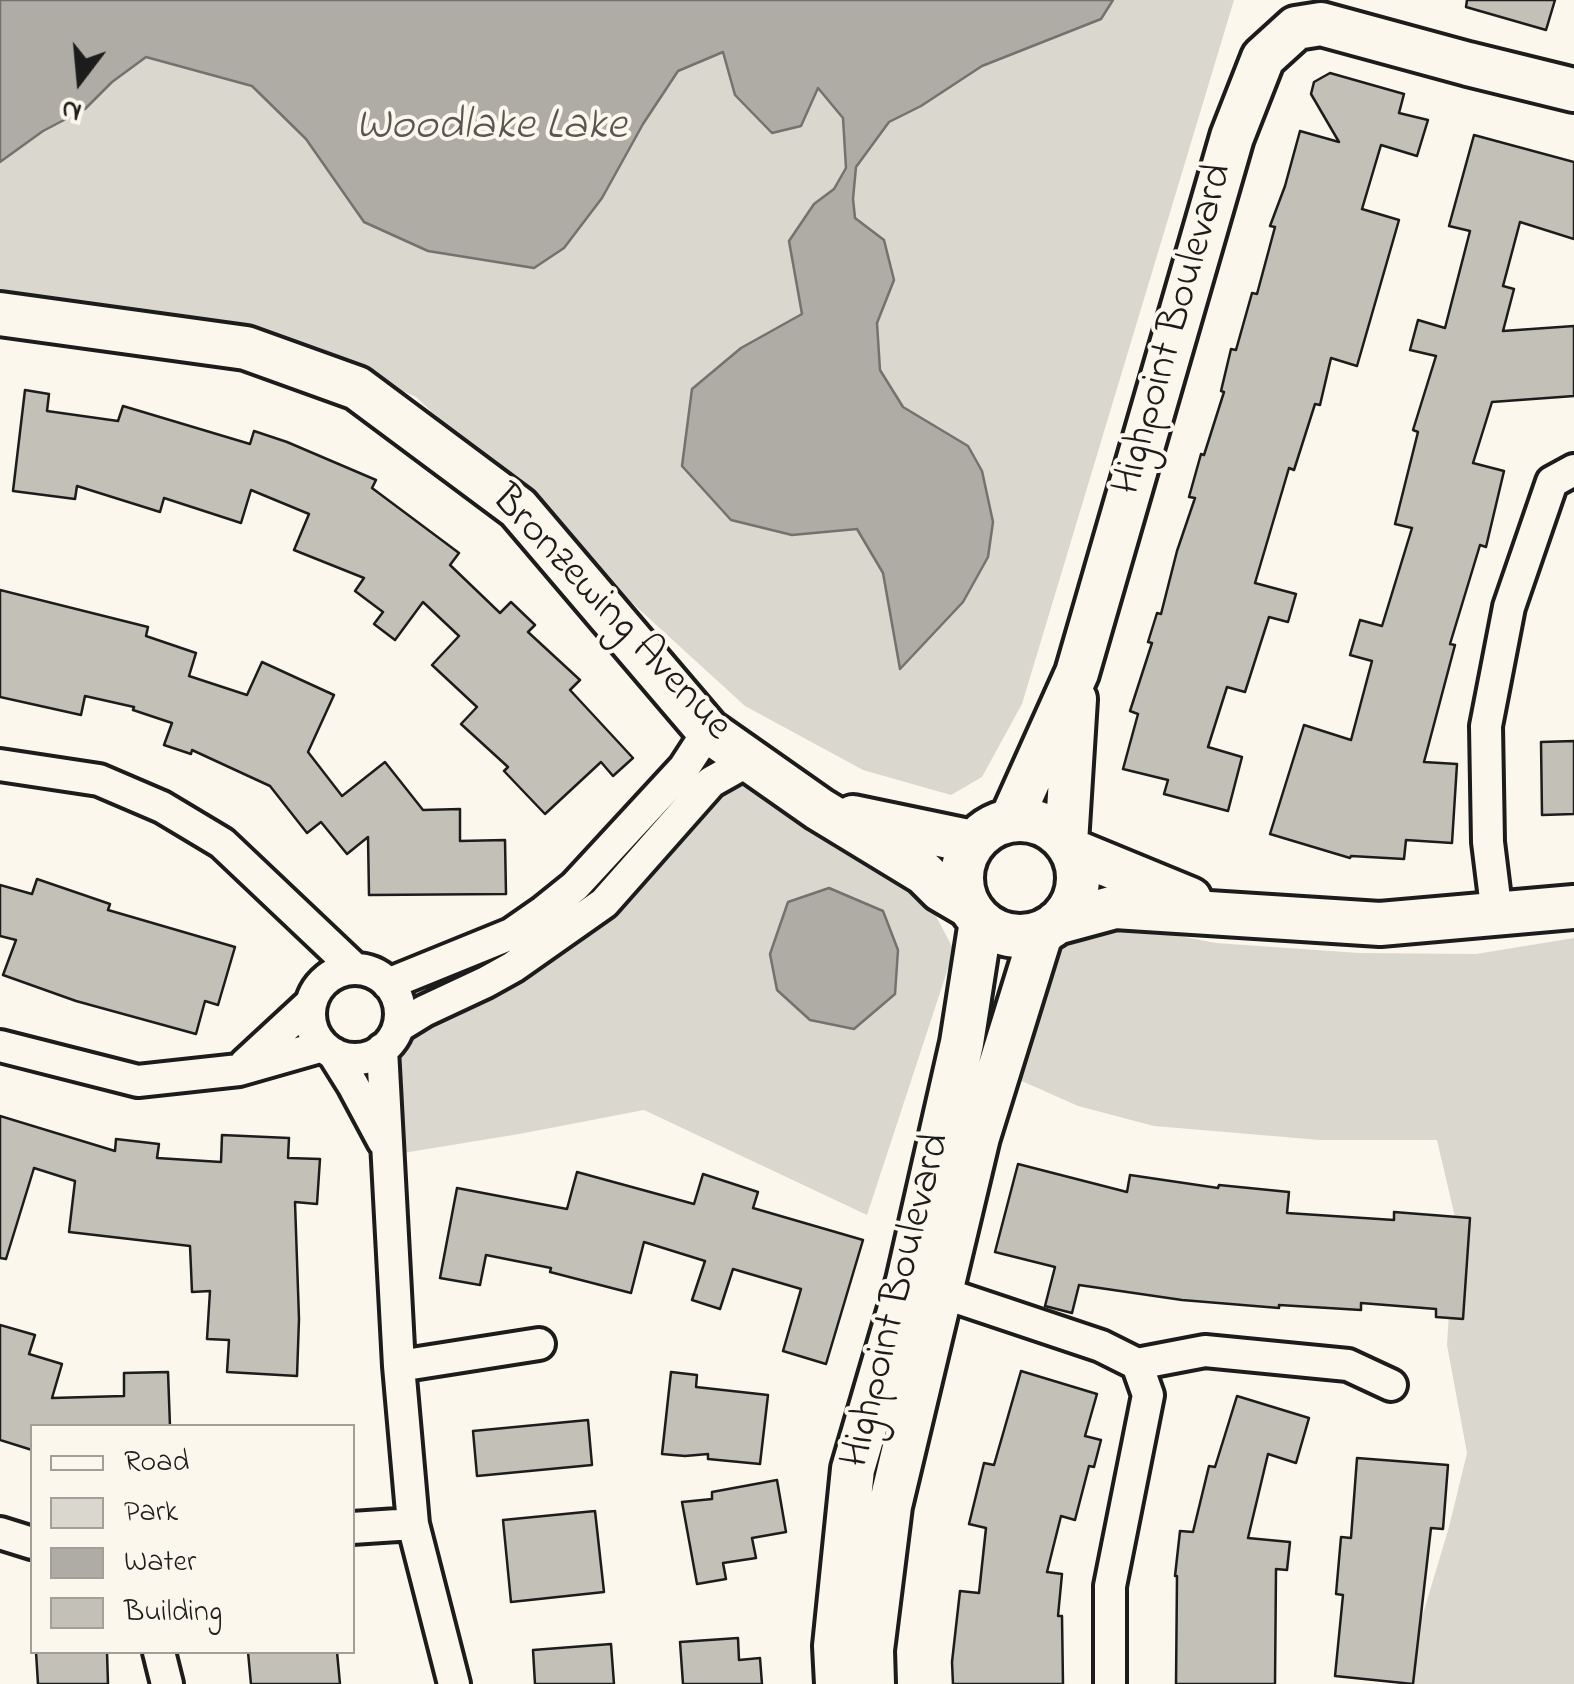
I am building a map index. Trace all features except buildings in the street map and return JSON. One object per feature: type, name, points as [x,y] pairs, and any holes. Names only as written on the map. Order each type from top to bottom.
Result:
[{"type":"street","points":[[1294,14],[1574,90]]},
{"type":"street","name":"Highpoint Boulevard","points":[[1011,820],[1076,673],[1232,137],[1264,58],[1294,14]]},
{"type":"street","name":"Bronzewing Avenue","points":[[0,314],[246,348],[357,388],[518,508],[708,731],[818,808],[924,873],[975,914]]},
{"type":"street","points":[[1497,915],[1488,842],[1486,726],[1509,607],[1552,482],[1574,470]]},
{"type":"street","name":"Highpoint Boulevard","points":[[1069,847],[1076,673]]},
{"type":"street","points":[[388,984],[511,934],[544,912],[575,886],[672,782],[708,731]]},
{"type":"street","points":[[0,1046],[138,1082],[239,1070],[328,1049],[346,1058],[371,1056],[424,1010],[513,967],[604,903],[711,782],[750,760]]},
{"type":"street","points":[[0,765],[99,780],[162,807],[222,843],[356,969]]},
{"type":"street","name":"Bronzewing Avenue","points":[[818,808],[974,842]]},
{"type":"street","points":[[1051,927],[1067,912],[1078,882],[1077,866],[1069,847],[1042,824],[1011,820],[997,824],[974,842],[965,858],[964,892],[975,914],[996,930],[1012,936],[1030,935],[1114,907],[1380,924],[1574,906]]},
{"type":"street","points":[[1069,847],[1227,914]]},
{"type":"street","points":[[296,912],[315,995],[310,1019],[314,1033],[353,1085],[386,1148]]},
{"type":"street","name":"Highpoint Boulevard","points":[[874,1684],[872,1650],[890,1506],[962,1043],[975,914]]},
{"type":"street","name":"Highpoint Boulevard","points":[[838,1684],[835,1646],[853,1469],[978,1137],[1040,937],[1051,927]]},
{"type":"street","points":[[239,1070],[329,977],[356,969],[379,976],[396,997],[400,1012],[390,1038],[386,1148],[399,1366],[413,1524],[454,1684]]},
{"type":"street","points":[[924,1287],[1101,1346],[1136,1364],[1204,1351],[1348,1365],[1390,1385]]},
{"type":"street","points":[[399,1366],[539,1344]]},
{"type":"street","points":[[1110,1684],[1110,1586],[1148,1394],[1136,1364]]},
{"type":"street","points":[[355,1528],[413,1524]]},
{"type":"street","points":[[0,1533],[30,1545]]},
{"type":"street","points":[[0,1552],[30,1546]]},
{"type":"street","points":[[160,1654],[167,1684]]},
{"type":"green space","points":[[0,0],[1234,0],[1022,704],[982,777],[951,795],[863,770],[745,706],[416,397],[253,325],[0,295]]},
{"type":"green space","points":[[735,772],[921,888],[954,950],[867,1215],[644,1110],[397,1154],[392,1080],[402,1042],[425,1016],[510,974]]},
{"type":"green space","points":[[1087,918],[1216,943],[1359,953],[1476,954],[1574,938],[1574,1684],[1402,1684],[1467,1453],[1447,1345],[1455,1217],[1437,1140],[1320,1140],[1154,1126],[1078,1106],[995,1069],[1030,951]]},
{"type":"water","name":"Woodlake Lake","points":[[0,0],[1113,0],[1101,19],[982,66],[889,122],[856,167],[855,218],[884,240],[894,280],[877,323],[880,370],[903,407],[968,446],[982,471],[993,522],[988,557],[963,602],[900,669],[883,573],[857,529],[792,535],[731,520],[682,466],[692,389],[741,348],[802,314],[789,241],[814,204],[834,189],[846,168],[843,118],[818,88],[801,126],[772,133],[735,95],[723,52],[678,71],[602,198],[564,248],[534,268],[428,251],[364,222],[306,139],[252,86],[146,57],[112,82],[85,109],[43,131],[0,162]]},
{"type":"water","points":[[829,888],[883,911],[898,950],[895,994],[854,1029],[810,1020],[777,990],[770,954],[788,902]]}]
